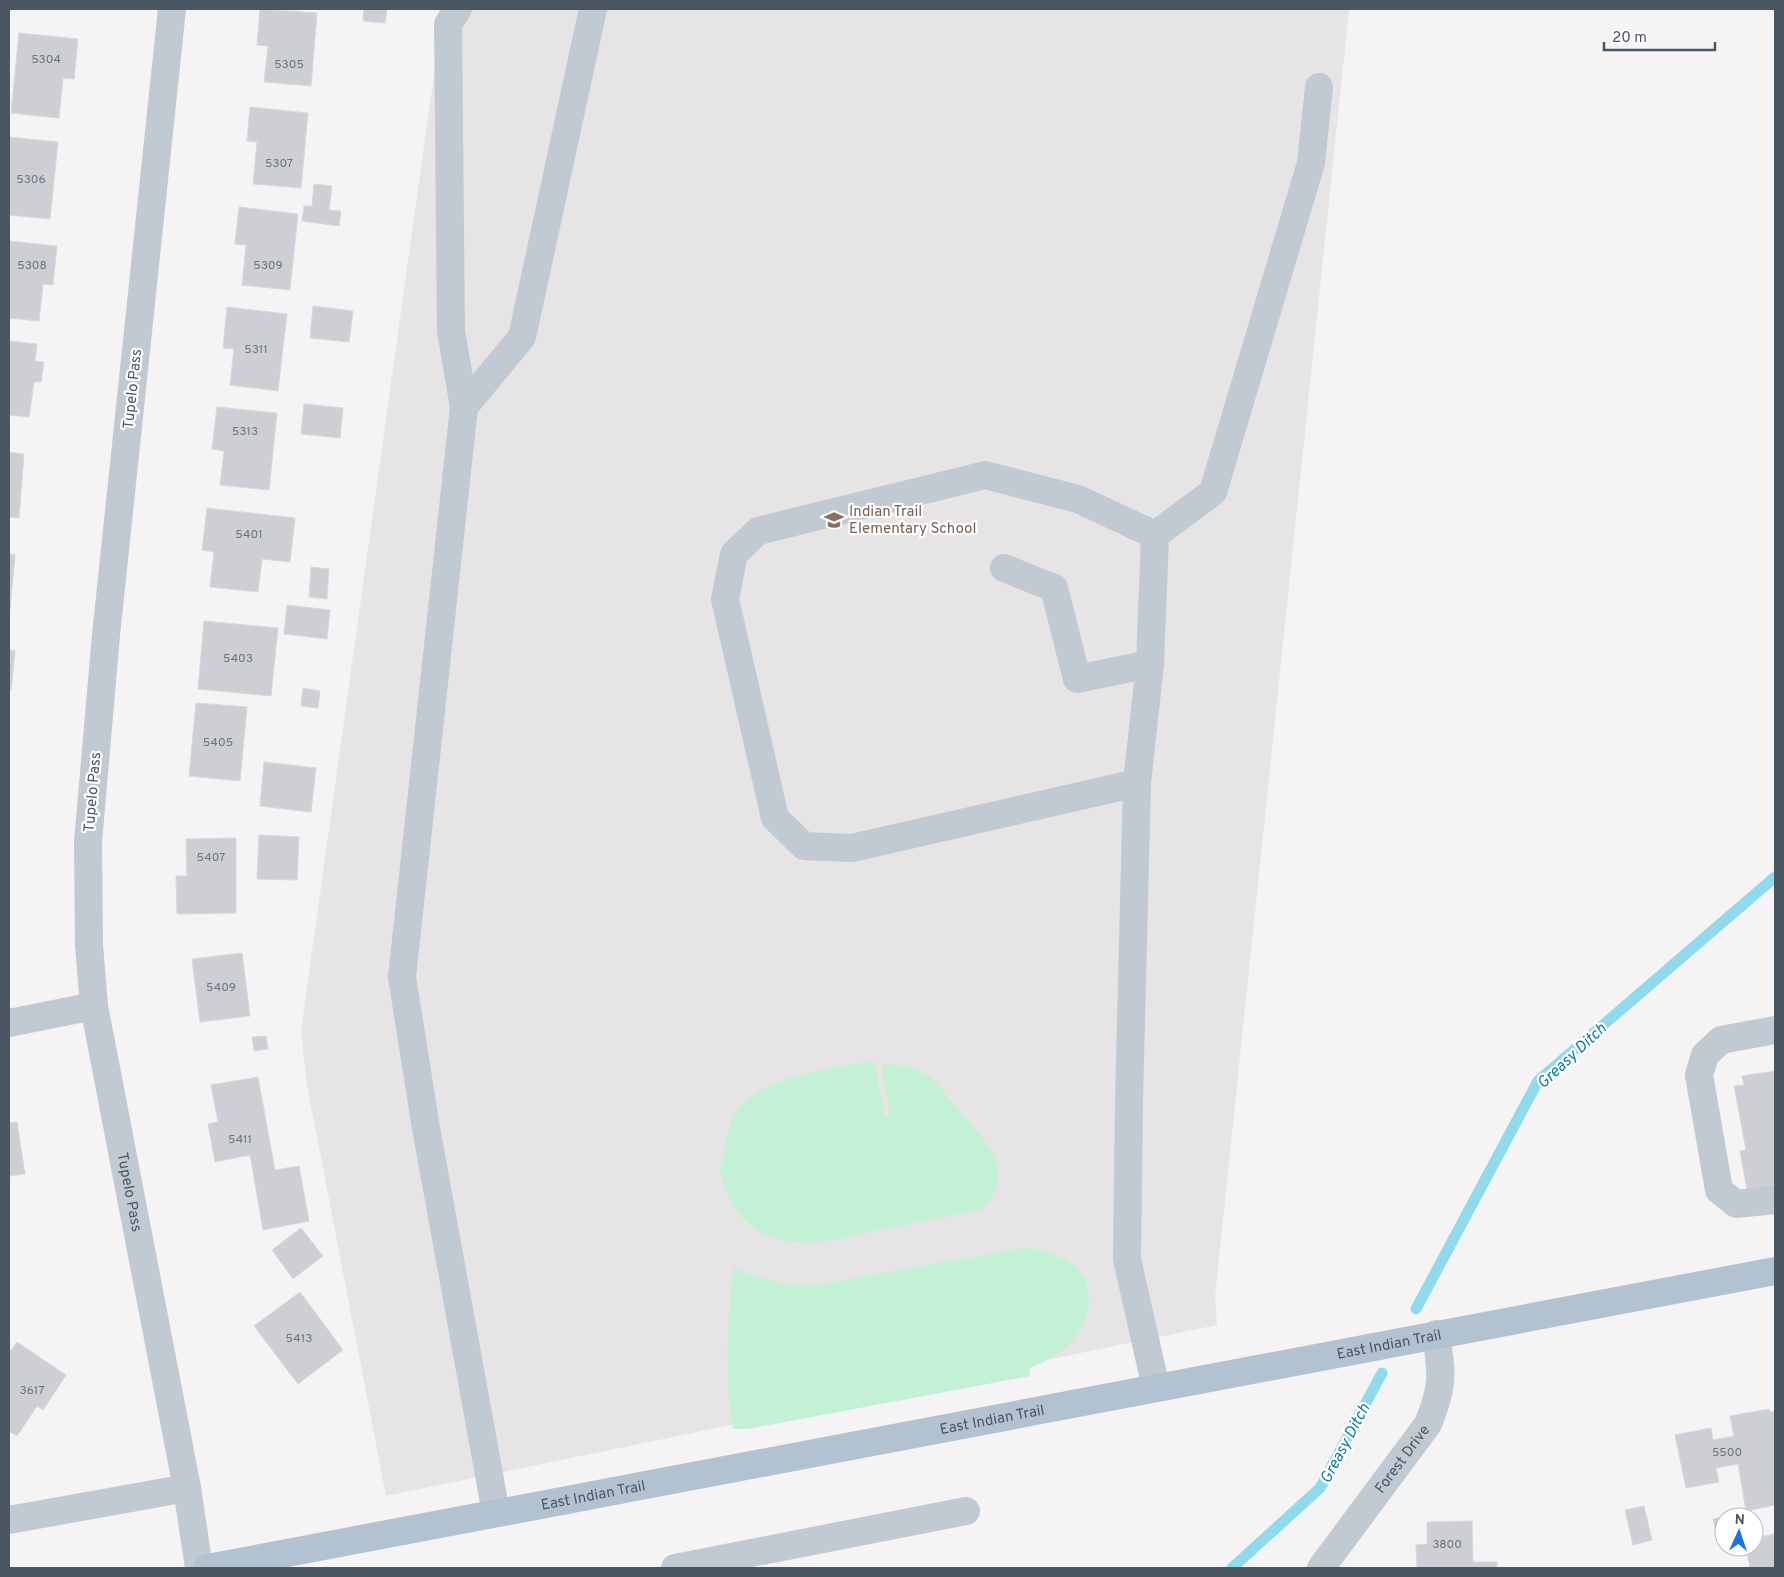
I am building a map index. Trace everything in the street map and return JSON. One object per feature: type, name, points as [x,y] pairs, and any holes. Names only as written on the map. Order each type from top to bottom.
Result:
[{"type":"main road","name":"East Indian Trail","points":[[208,1568],[1775,1271]]},
{"type":"street","name":"Tupelo Pass","points":[[172,9],[106,635],[88,842],[89,945],[94,1006],[187,1488],[199,1568]]},
{"type":"street","points":[[458,9],[448,24],[451,331],[464,407],[402,977],[426,1128],[496,1513]]},
{"type":"street","points":[[464,407],[522,337],[593,9]]},
{"type":"street","points":[[1155,535],[1213,492],[1311,163],[1319,87]]},
{"type":"street","points":[[1137,784],[852,848],[804,846],[775,818],[725,599],[734,554],[758,531],[985,475],[1078,499],[1155,535]]},
{"type":"street","points":[[1155,535],[1150,664],[1137,784],[1127,1260],[1156,1388]]},
{"type":"street","points":[[1004,568],[1054,588],[1077,679],[1150,664]]},
{"type":"street","points":[[9,1023],[94,1006]]},
{"type":"street","points":[[1775,1030],[1721,1040],[1705,1055],[1699,1075],[1719,1190],[1736,1204],[1775,1200]]},
{"type":"street","name":"Forest Drive","points":[[1321,1568],[1428,1424],[1438,1399],[1442,1375],[1436,1334]]},
{"type":"street","points":[[9,1520],[187,1488]]},
{"type":"street","points":[[675,1568],[966,1511]]},
{"type":"shaded area","name":"Indian Trail Elementary School","points":[[443,9],[1349,9],[1215,1297],[1217,1325],[386,1496],[307,1085],[301,1031]]},
{"type":"green space","points":[[874,1061],[885,1116],[890,1114],[881,1065],[900,1065],[919,1070],[925,1073],[940,1088],[979,1134],[995,1158],[998,1182],[993,1195],[981,1209],[825,1241],[799,1242],[781,1240],[752,1226],[741,1216],[731,1202],[724,1186],[720,1168],[732,1119],[742,1104],[756,1093],[795,1077]]},
{"type":"green space","points":[[1024,1248],[1058,1256],[1080,1271],[1086,1279],[1089,1305],[1081,1329],[1073,1340],[1053,1357],[1030,1368],[1030,1376],[748,1429],[734,1429],[729,1398],[728,1349],[730,1299],[735,1267],[754,1276],[774,1282],[795,1285],[817,1285]]},
{"type":"building","points":[[260,9],[317,13],[311,86],[264,82],[268,46],[257,45]]},
{"type":"building","points":[[364,9],[387,9],[385,23],[363,21]]},
{"type":"building","points":[[19,33],[78,39],[74,79],[63,78],[59,118],[11,113]]},
{"type":"building","points":[[250,107],[308,113],[301,188],[253,184],[257,142],[247,141]]},
{"type":"building","points":[[9,137],[58,142],[50,219],[9,215]]},
{"type":"building","points":[[314,184],[332,186],[329,210],[341,211],[339,226],[302,221],[304,206],[312,206]]},
{"type":"building","points":[[239,207],[298,214],[290,290],[242,285],[246,245],[235,244]]},
{"type":"building","points":[[9,241],[57,246],[53,285],[43,284],[39,321],[9,318]]},
{"type":"building","points":[[313,306],[353,311],[349,342],[310,338]]},
{"type":"building","points":[[227,307],[287,314],[278,391],[230,385],[234,349],[223,348]]},
{"type":"building","points":[[9,341],[37,344],[35,361],[44,362],[41,382],[34,382],[29,417],[9,415]]},
{"type":"building","points":[[304,404],[343,408],[340,438],[301,434]]},
{"type":"building","points":[[217,407],[277,413],[269,490],[220,485],[224,451],[212,449]]},
{"type":"building","points":[[9,452],[24,454],[19,518],[9,517]]},
{"type":"building","points":[[207,508],[295,518],[290,562],[262,559],[258,592],[210,587],[214,552],[202,550]]},
{"type":"building","points":[[9,554],[15,555],[9,621]]},
{"type":"building","points":[[311,567],[329,569],[327,599],[309,597]]},
{"type":"building","points":[[287,605],[330,610],[327,639],[284,634]]},
{"type":"building","points":[[204,621],[278,628],[271,696],[198,689]]},
{"type":"building","points":[[9,650],[15,651],[11,690],[9,690]]},
{"type":"building","points":[[303,688],[320,691],[318,708],[301,706]]},
{"type":"building","points":[[196,703],[247,707],[240,781],[189,776]]},
{"type":"building","points":[[264,762],[316,768],[311,812],[260,806]]},
{"type":"building","points":[[259,835],[299,837],[297,880],[257,879]]},
{"type":"building","points":[[236,838],[236,913],[177,914],[176,876],[187,876],[186,839]]},
{"type":"building","points":[[242,953],[250,1016],[200,1022],[192,959]]},
{"type":"building","points":[[266,1036],[268,1049],[254,1051],[252,1037]]},
{"type":"building","points":[[1775,1071],[1775,1190],[1748,1195],[1740,1151],[1746,1150],[1734,1086],[1744,1085],[1742,1076]]},
{"type":"building","points":[[258,1077],[275,1170],[299,1166],[309,1221],[263,1230],[250,1155],[215,1162],[208,1124],[218,1122],[211,1085]]},
{"type":"building","points":[[17,1122],[25,1174],[9,1176],[9,1123]]},
{"type":"building","points":[[301,1228],[323,1256],[293,1279],[272,1250]]},
{"type":"building","points":[[300,1292],[343,1350],[298,1384],[254,1326]]},
{"type":"building","points":[[17,1342],[66,1375],[43,1410],[37,1406],[17,1436],[9,1431],[9,1353]]},
{"type":"building","points":[[1769,1409],[1770,1412],[1775,1411],[1775,1505],[1764,1507],[1745,1507],[1738,1464],[1716,1468],[1719,1482],[1686,1488],[1675,1435],[1711,1428],[1713,1440],[1734,1436],[1730,1416]]},
{"type":"building","points":[[1644,1506],[1652,1540],[1633,1545],[1625,1510]]},
{"type":"building","points":[[1472,1521],[1473,1562],[1497,1562],[1497,1568],[1417,1568],[1416,1545],[1427,1544],[1427,1522]]},
{"type":"building","points":[[1775,1534],[1775,1568],[1750,1568],[1748,1557],[1764,1557],[1764,1536]]},
{"type":"waterway","name":"Greasy Ditch","points":[[1416,1309],[1538,1081],[1775,877]]},
{"type":"waterway","name":"Greasy Ditch","points":[[1232,1568],[1320,1488],[1382,1373]]},
{"type":"place","name":"Indian Trail Elementary School","points":[[834,520]]}]
